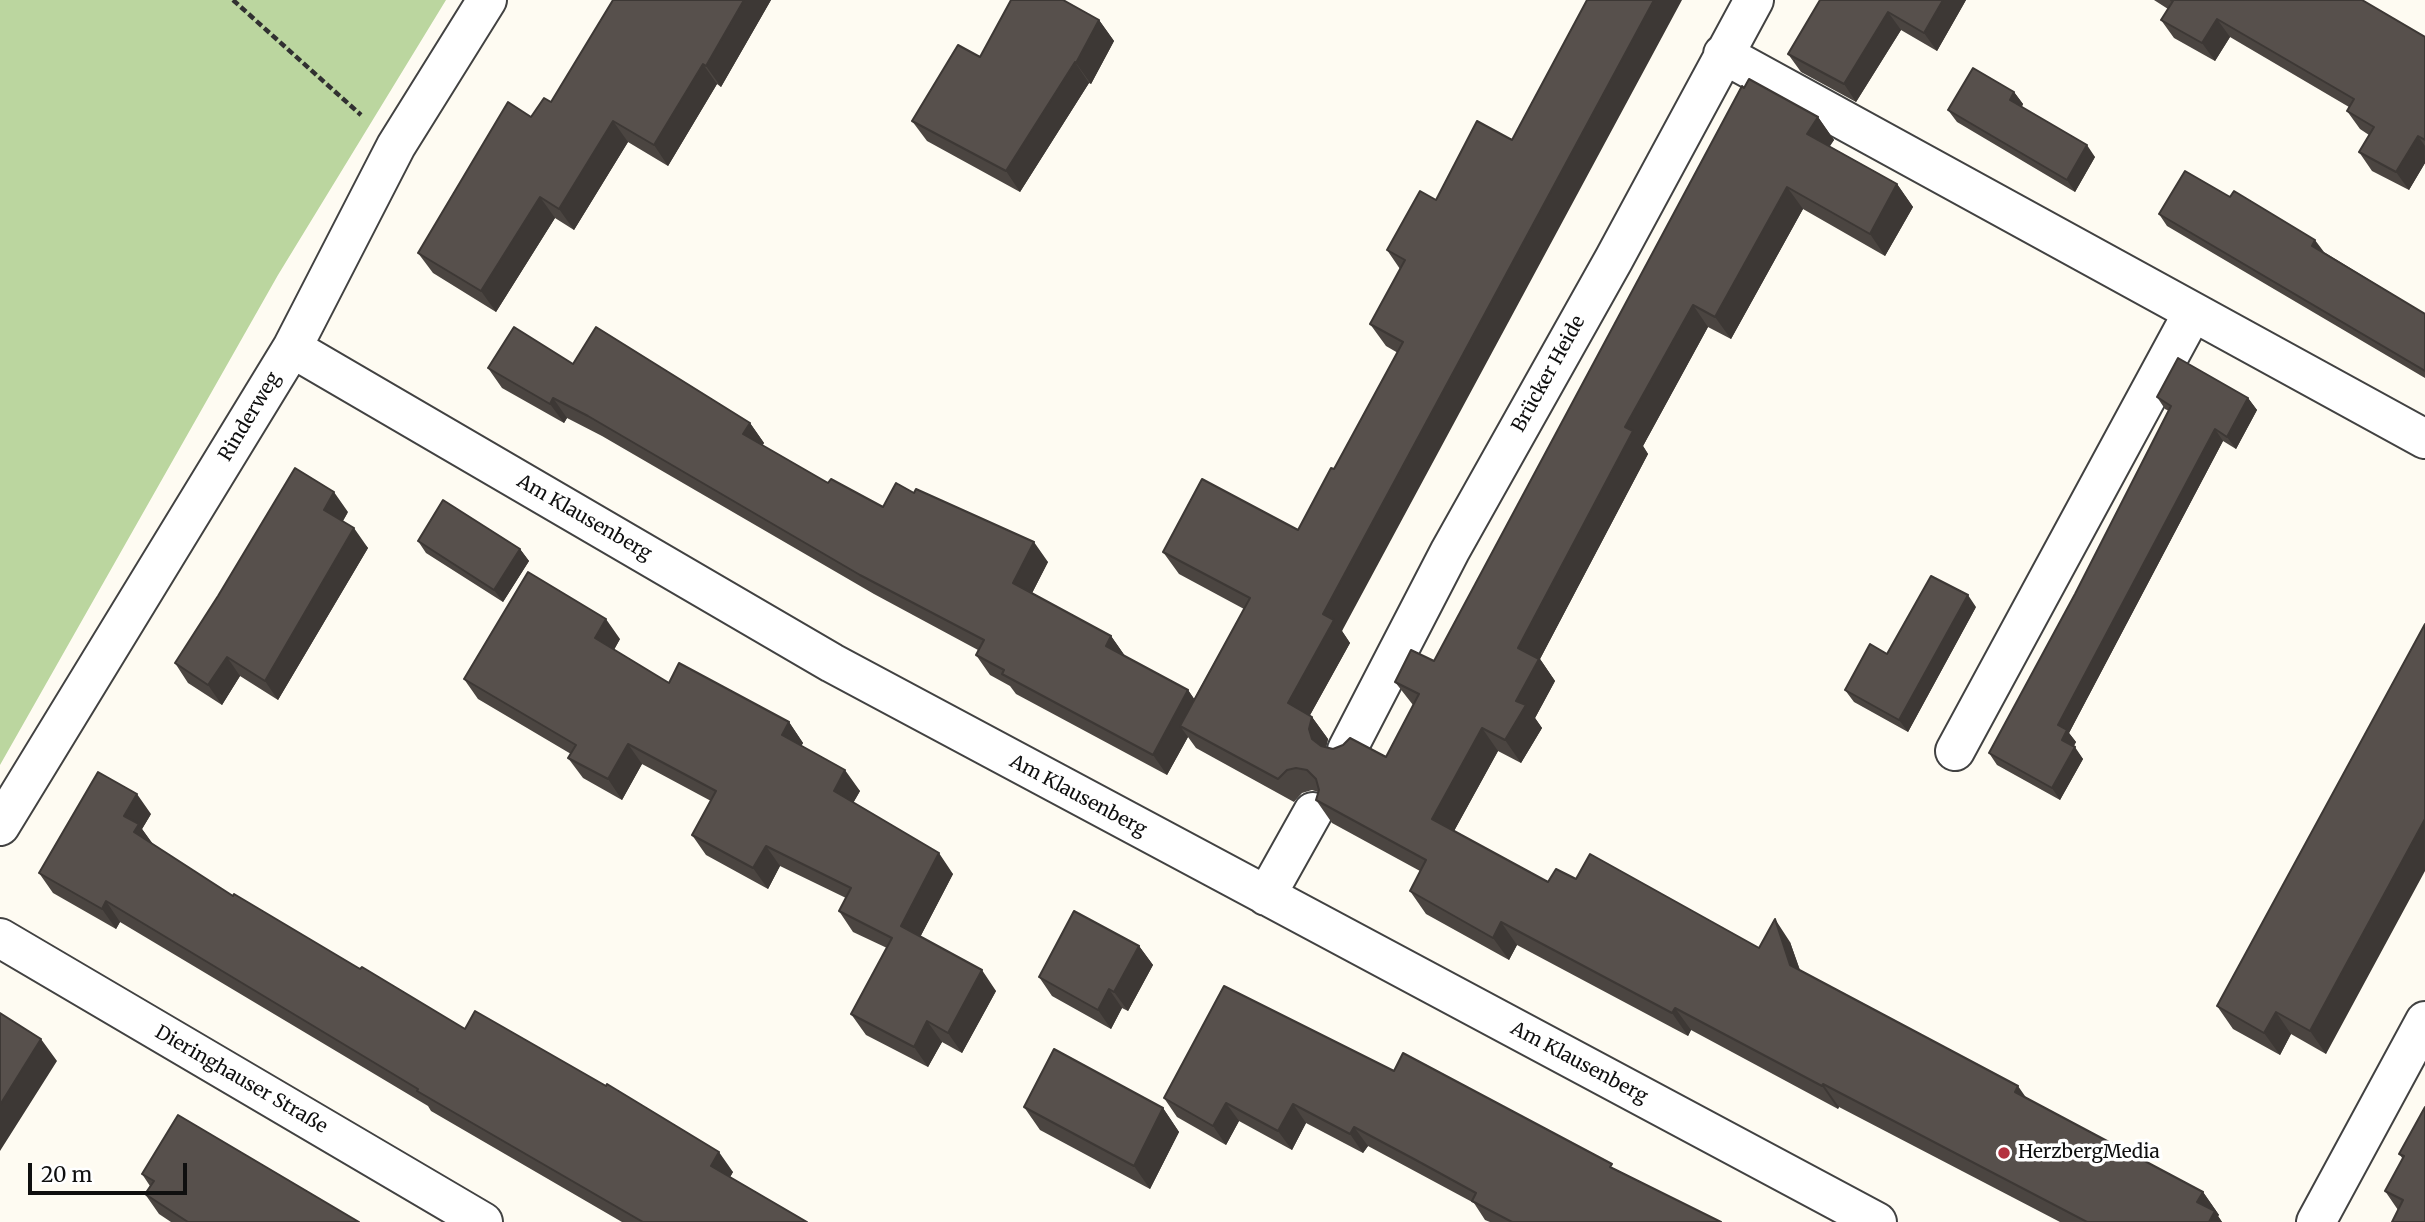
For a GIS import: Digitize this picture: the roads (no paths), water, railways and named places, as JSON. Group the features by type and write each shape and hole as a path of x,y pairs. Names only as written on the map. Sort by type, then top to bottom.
{"street":[{"name":"Rinderweg","path":"0,826 292,348 396,146 486,0"},
{"name":"Brücker Heide","path":"1347,750 1450,551 1614,259 1754,0"},
{"path":"1724,54 2425,439"},
{"path":"1955,751 2193,312"},
{"name":"Am Klausenberg","path":"292,348 832,663 1871,1220"},
{"path":"1266,896 1313,812"},
{"name":"Dieringhauser Straße","path":"0,938 483,1222"},
{"path":"2316,1222 2425,1021"}],"place":[{"name":"HerzbergMedia","path":"2004,1153"}]}
